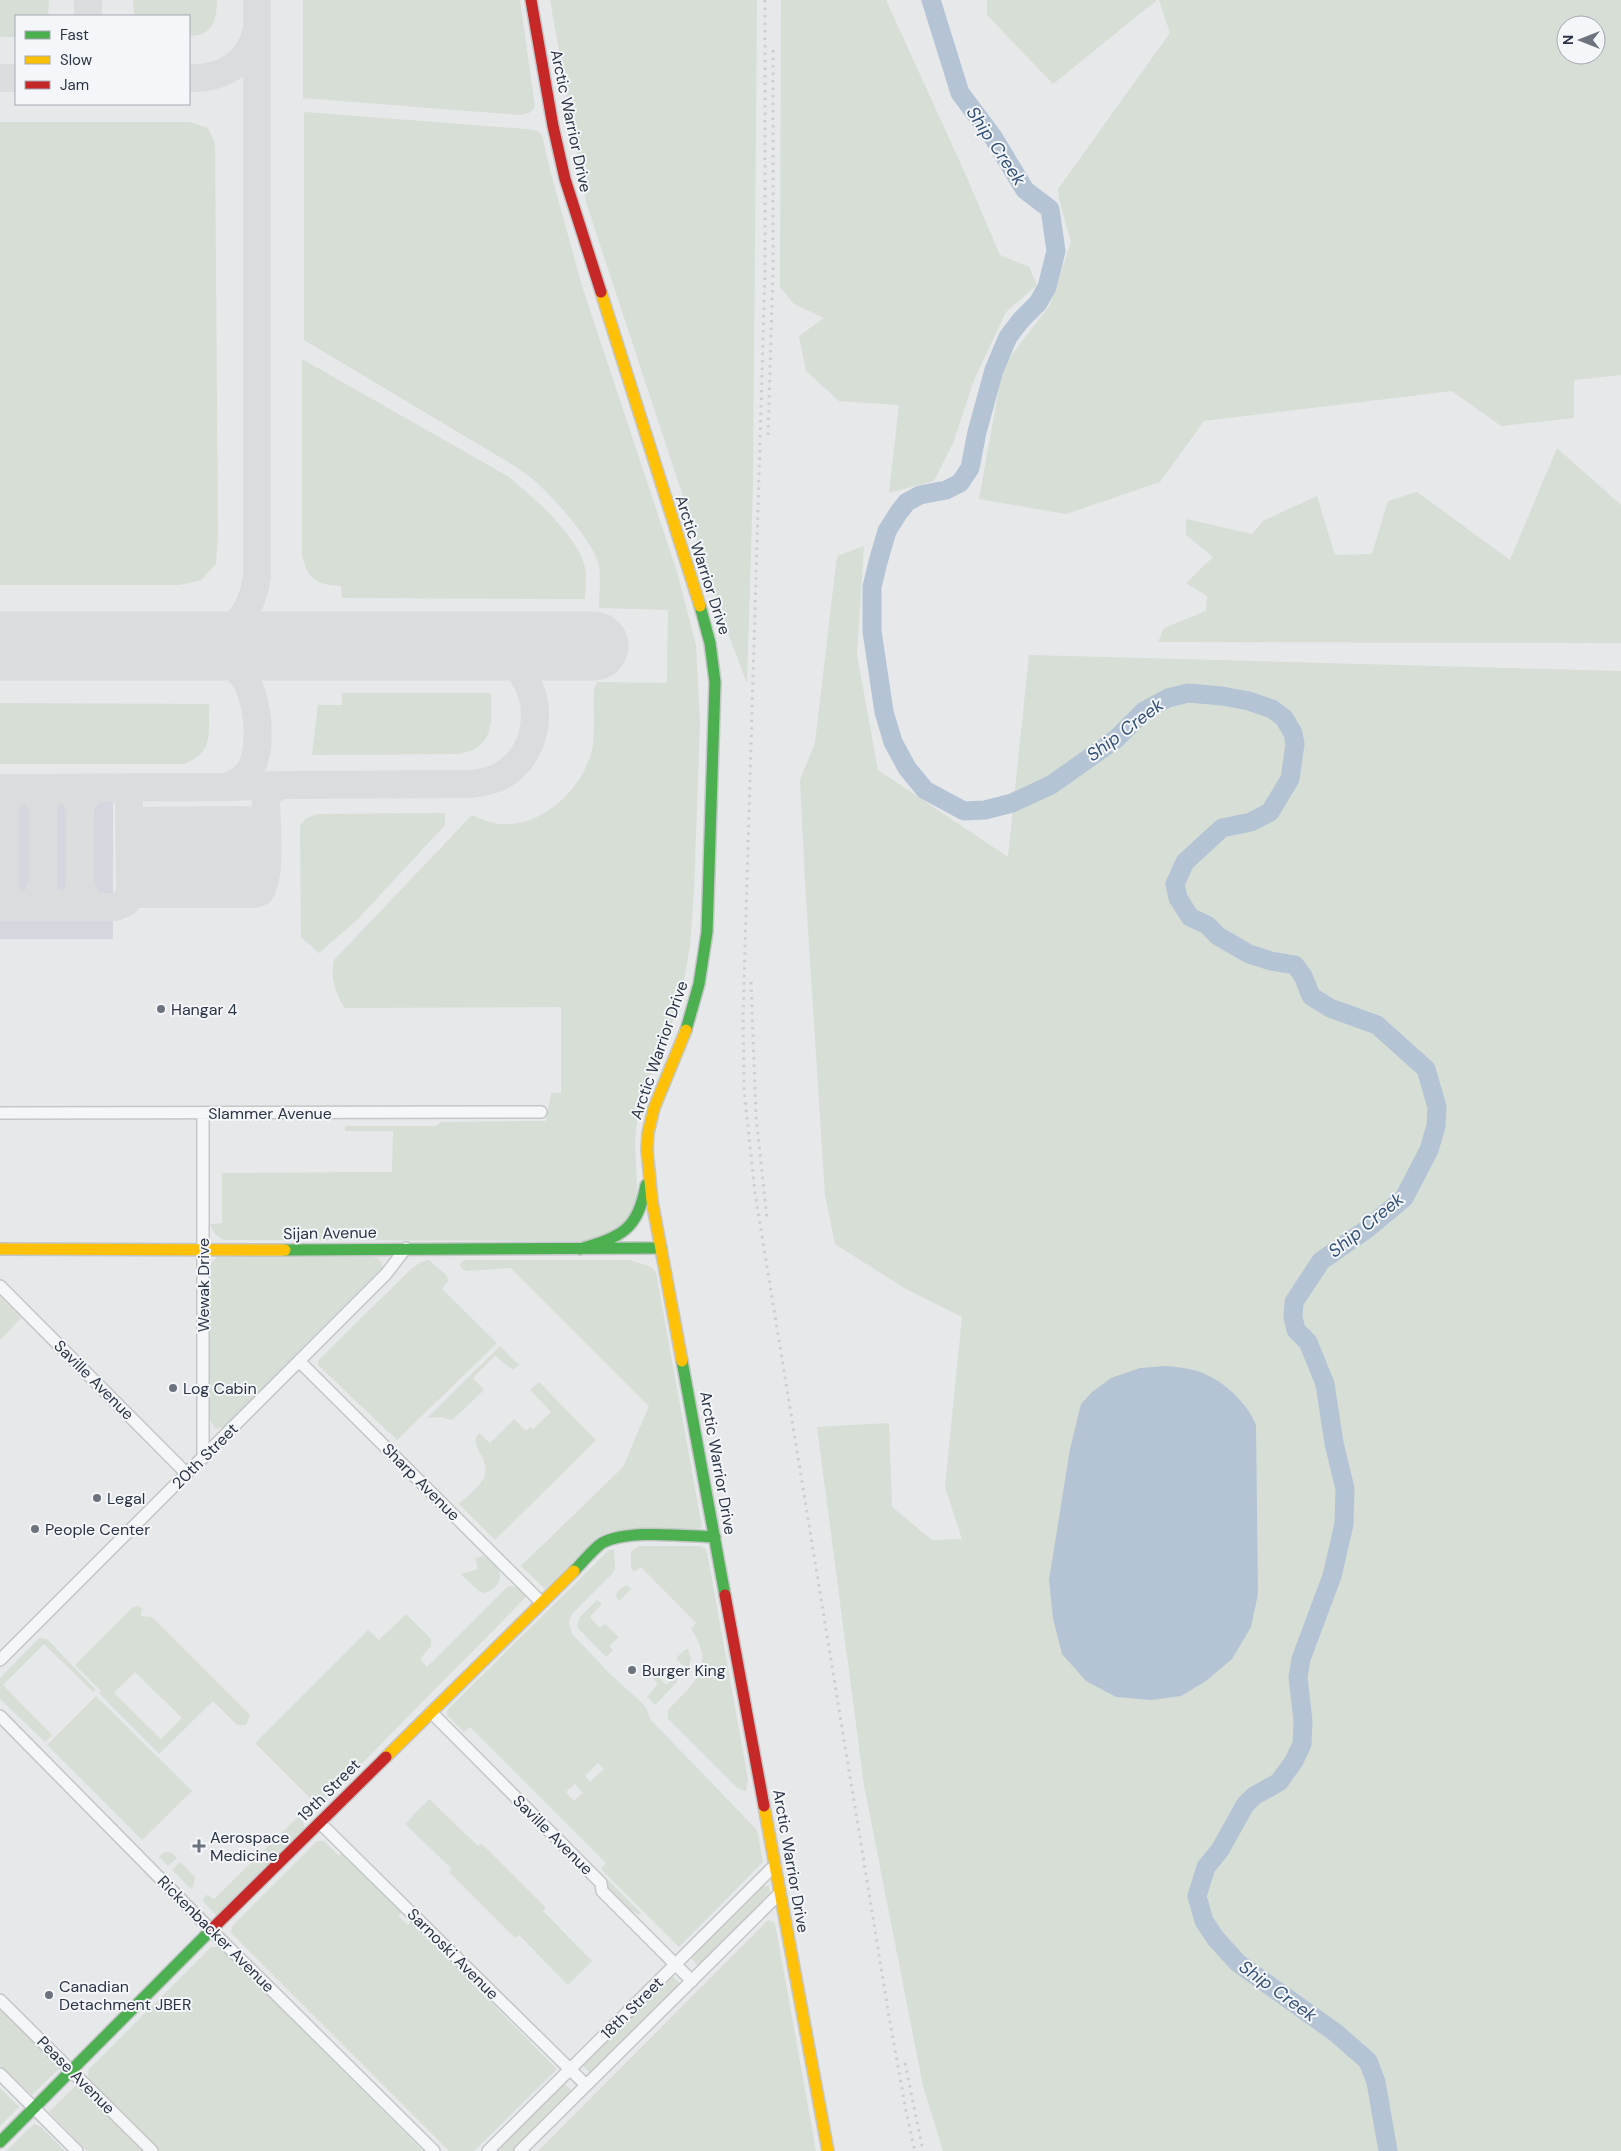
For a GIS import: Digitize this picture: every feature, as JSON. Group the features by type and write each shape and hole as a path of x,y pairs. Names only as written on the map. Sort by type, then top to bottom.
{"main road":[{"name":"Arctic Warrior Drive","path":"531,0 552,126 565,179 691,581 706,620 714,657 707,932 704,961 694,1008 653,1109 648,1133 648,1166 661,1248 828,2151"},
{"path":"580,1249 613,1240 627,1230 639,1215 644,1198 648,1166"},
{"name":"Sijan Avenue","path":"0,1249 203,1251 406,1248 661,1248"},
{"name":"19th Street","path":"0,2142 541,1602 607,1540 625,1536 715,1537"}],"street":[{"name":"Slammer Avenue","path":"0,1113 541,1112"},
{"name":"Wewak Drive","path":"203,1113 203,1458"},
{"name":"20th Street","path":"0,1660 300,1362 386,1274 406,1248"},
{"name":"Saville Avenue","path":"0,1286 187,1474"},
{"name":"Sharp Avenue","path":"300,1362 541,1602"},
{"name":"Saville Avenue","path":"431,1712 600,1883 602,1891 692,1981"},
{"name":"Rickenbacker Avenue","path":"0,1716 211,1930 434,2151"},
{"name":"Sarnoski Avenue","path":"320,1823 586,2085"},
{"name":"18th Street","path":"488,2151 775,1865"},
{"name":"18th Street","path":"520,2151 780,1893"},
{"name":"Pease Avenue","path":"0,2000 152,2151"},
{"path":"0,2074 77,2151"}],"shaded area":[{"path":"0,0 49,0 48,15 15,15 15,37 0,37"},
{"path":"133,0 217,0 216,14 212,26 197,35 190,36 190,15 134,15"},
{"path":"303,0 520,0 535,107 529,113 521,115 303,98"},
{"path":"550,0 757,0 753,482 747,683 730,639 586,202"},
{"path":"781,0 886,0 1000,255 1029,267 1037,285 1006,312 974,380 953,443 934,481 889,493 899,405 839,401 806,371 799,336 824,318 794,304 780,287"},
{"path":"987,0 1157,0 1053,84 987,15"},
{"path":"1159,0 1621,0 1621,375 1574,380 1574,418 1501,426 1452,391 1204,421 1160,482 1066,514 979,499 1003,366 1050,305 1071,242 1058,189 1170,33"},
{"path":"304,112 526,129 538,131 542,135 582,286 677,572 696,645 700,722 694,891 690,946 682,992 667,1039 649,1080 638,1112 635,1140 636,1203 620,1229 594,1241 225,1240 215,1234 210,1224 222,1223 222,1173 392,1172 393,1131 345,1131 345,1126 436,1126 441,1122 546,1121 551,1093 561,1093 561,1007 345,1008 338,997 334,985 334,960 472,815 486,821 501,824 531,820 545,813 568,793 586,768 593,747 594,689 597,682 667,683 668,610 599,608 600,571 596,556 571,519 539,485 508,462 304,340"},
{"path":"0,122 189,122 208,128 215,143 218,533 216,564 201,580 180,585 0,585"},
{"path":"302,359 509,477 519,485 554,518 581,556 585,568 585,599 342,598 341,586 325,584 315,580 308,571 302,556"},
{"path":"1557,448 1621,505 1621,643 1158,642 1164,628 1206,611 1207,596 1186,583 1213,557 1186,535 1186,519 1252,534 1263,521 1317,496 1335,555 1372,554 1388,501 1417,492 1510,560"},
{"path":"864,546 857,655 878,770 1008,857 1029,655 1621,671 1621,2151 943,2151 923,2086 864,1785 817,1427 889,1423 892,1507 932,1540 962,1539 945,1487 962,1317 906,1289 835,1244 825,1195 800,780 815,743 837,556"},
{"path":"342,693 491,693 491,714 488,733 485,740 478,747 458,754 312,755 318,705 342,705"},
{"path":"0,703 209,704 208,740 201,754 184,764 0,764"},
{"path":"0,796 113,796 113,939 0,939"},
{"path":"445,813 445,825 357,920 319,953 301,937 300,826 305,819 317,814"},
{"path":"217,1257 372,1257 378,1258 382,1263 382,1269 227,1426 216,1429 210,1421 210,1268 211,1263"},
{"path":"429,1260 447,1276 448,1281 442,1289 497,1343 397,1440 318,1365 318,1361 411,1269 421,1262"},
{"path":"630,1260 651,1267 656,1272 702,1527 693,1530 621,1530 599,1536 545,1589 521,1566 623,1467 649,1406 511,1268 467,1271 462,1269 460,1265 462,1261"},
{"path":"0,1297 21,1318 0,1340"},
{"path":"500,1346 519,1365 513,1370 495,1356 473,1378 484,1390 452,1420 440,1417 427,1418"},
{"path":"539,1382 596,1440 495,1540 459,1504 477,1487 485,1474 486,1467 476,1444 476,1438 479,1433 490,1443 514,1419 526,1431 530,1427 533,1429 551,1412 530,1390"},
{"path":"639,1546 700,1546 705,1548 707,1552 748,1779 746,1791 737,1788 668,1719 668,1710 694,1682 699,1673 702,1664 702,1653 699,1642 691,1629 696,1623 641,1567 634,1572 631,1567 631,1551"},
{"path":"609,1550 614,1550 615,1569 572,1614 569,1622 572,1634 610,1674 639,1700 646,1708 651,1720 757,1830 763,1862 679,1947 601,1869 606,1863 470,1727 464,1732 447,1715 447,1710","holes":["598,1763 604,1769 590,1782 585,1776","575,1784 583,1793 574,1801 566,1792"]},
{"path":"483,1556 495,1564 500,1575 497,1585 485,1593 480,1592 461,1574 478,1569 475,1558"},
{"path":"627,1585 631,1589 619,1601 616,1596 618,1590"},
{"path":"508,1586 517,1587 526,1597 319,1807 255,1743 368,1630 379,1640 406,1614 431,1639 431,1646 420,1659 427,1667"},
{"path":"597,1600 602,1604 590,1617 600,1628 605,1624 619,1637 609,1646 613,1650 606,1657 577,1627 580,1617"},
{"path":"139,1606 145,1611 141,1610 141,1616 152,1617 248,1713 250,1716 246,1725 237,1725 213,1701 159,1754 99,1693 101,1691 75,1665 133,1607","holes":["135,1672 182,1718 161,1739 114,1693"]},
{"path":"39,1638 47,1639 96,1690 93,1692 44,1644 3,1685 52,1735 45,1742 0,1699 0,1678"},
{"path":"688,1649 691,1659 688,1669 677,1660 677,1657"},
{"path":"651,1670 666,1685 674,1678 678,1679 655,1705 647,1697 658,1684 648,1673"},
{"path":"96,1696 192,1791 142,1840 47,1745"},
{"path":"429,1799 478,1846 481,1843 546,1908 543,1911 592,1961 568,1985 519,1935 515,1938 449,1872 452,1869 405,1824"},
{"path":"298,1817 303,1822 305,1828 217,1916 203,1901 205,1896 208,1895 214,1899"},
{"path":"317,1841 324,1841 339,1856 343,1852 402,1912 398,1916 408,1925 411,1922 557,2069 474,2151 449,2151 231,1933 232,1926"},
{"path":"164,1852 172,1853 177,1858 168,1866 159,1857"},
{"path":"180,1862 195,1877 193,1887 190,1888 172,1870"},
{"path":"597,1869 641,1913 638,1915 621,1906 613,1899 594,1871"},
{"path":"763,1884 765,1886 769,1885 770,1896 699,1967 690,1957"},
{"path":"768,1920 775,1923 816,2151 538,2151"},
{"path":"211,1947 219,1947 423,2151 159,2151 87,2080 89,2069"},
{"path":"672,1975 681,1985 591,2074 582,2065"},
{"path":"0,2006 60,2068 32,2095 0,2065"},
{"path":"564,2083 573,2092 514,2151 496,2151"},
{"path":"76,2085 144,2151 87,2151 49,2112"},
{"path":"0,2088 19,2107 0,2126"},
{"path":"34,2124 41,2127 65,2151 6,2151"}],"water":[{"path":"1166,1366 1193,1370 1215,1379 1240,1400 1256,1425 1258,1594 1251,1627 1232,1659 1206,1681 1181,1696 1151,1700 1116,1697 1086,1681 1062,1654 1053,1618 1049,1580 1070,1449 1081,1404 1092,1392 1111,1378 1140,1368"}],"waterway":[{"name":"Ship Creek","path":"931,0 960,93 993,137 1025,190 1050,209 1056,251 1047,287 1038,303 1008,337 994,370 977,432 970,468 960,483 946,490 920,495 907,502 887,531 872,587 872,631 884,712 893,742 907,768 925,790 964,811 985,810 1012,803 1051,785 1116,739 1144,711 1168,698 1188,693 1222,696 1249,701 1272,709 1284,718 1293,733 1295,744 1290,779 1270,812 1251,822 1222,828 1185,862 1175,884 1178,898 1190,917 1207,925 1218,936 1249,954 1271,961 1295,965 1303,976 1311,996 1330,1008 1377,1025 1426,1069 1437,1107 1436,1126 1429,1150 1404,1198 1367,1229 1321,1261 1294,1302 1293,1317 1296,1330 1308,1342 1325,1384 1334,1443 1345,1489 1344,1524 1332,1576 1301,1659 1298,1677 1303,1721 1302,1744 1294,1761 1279,1782 1254,1796 1245,1805 1220,1850 1206,1867 1197,1896 1204,1921 1216,1939 1238,1963 1336,2033 1368,2061 1376,2082 1388,2151"}],"taxiway":[{"path":"88,0 88,15"},
{"path":"186,646 214,637 235,624 249,605 257,576 257,0"},
{"path":"190,78 212,76 232,68 247,53 256,32"},
{"path":"0,78 15,78"},
{"path":"226,787 471,784 497,778 511,769 522,757 530,743 534,727 535,710 532,694 525,679 510,662 494,653 470,646"},
{"path":"0,788 226,787 243,778 253,763 258,738 256,709 248,684 230,663 209,652 185,647"},
{"path":"130,888 137,894 254,894 260,892 264,884 267,861 266,800 270,791 282,785"},
{"path":"42,885 37,899 24,907 17,904 7,893 5,886 5,809 7,801 11,796 24,788 37,796 43,809"},
{"path":"80,809 73,796 60,788 46,799 43,809 43,888 46,898 60,907 73,900 80,886"},
{"path":"0,907 115,907 126,902 130,892 129,800 124,791 113,788"},
{"path":"88,794 83,799 80,809 80,886 88,901"},
{"path":"130,816 136,821 255,820 262,819 266,815"},
{"path":"130,839 136,845 251,844 261,839 266,826"},
{"path":"130,867 139,870 253,869 261,865 267,850"}],"runway":[{"path":"0,646 594,646"}],"railway":[{"path":"765,0 765,273 743,1016 744,1090 755,1193 889,2016 915,2151"},
{"path":"768,435 773,272 773,48"},
{"path":"751,982 756,1116 767,1219"},
{"path":"905,2063 923,2151"}],"traffic: fast":[{"path":"686,1030 699,984 707,932 715,682 710,643 700,606"},
{"path":"580,1249 607,1240 625,1229 638,1213 646,1185"},
{"path":"285,1250 661,1248"},
{"path":"682,1361 725,1595"},
{"path":"574,1571 598,1546 613,1539 626,1536 657,1534 715,1537"},
{"path":"0,2142 212,1929"}],"traffic: slow":[{"path":"601,292 700,606"},
{"path":"682,1361 652,1201 647,1150 648,1133 654,1108 686,1030"},
{"path":"0,1249 285,1250"},
{"path":"386,1757 574,1571"},
{"path":"764,1806 828,2151"}],"traffic: jam":[{"path":"531,0 553,126 565,179 601,292"},
{"path":"725,1595 764,1806"},
{"path":"212,1929 386,1757"}],"place":[{"name":"Hangar 4","path":"161,1009"},
{"name":"Log Cabin","path":"173,1388"},
{"name":"Legal","path":"97,1498"},
{"name":"People Center","path":"35,1529"},
{"name":"Burger King","path":"632,1670"},
{"name":"Aerospace Medicine","path":"199,1846"},
{"name":"Canadian Detachment JBER","path":"49,1995"}]}
